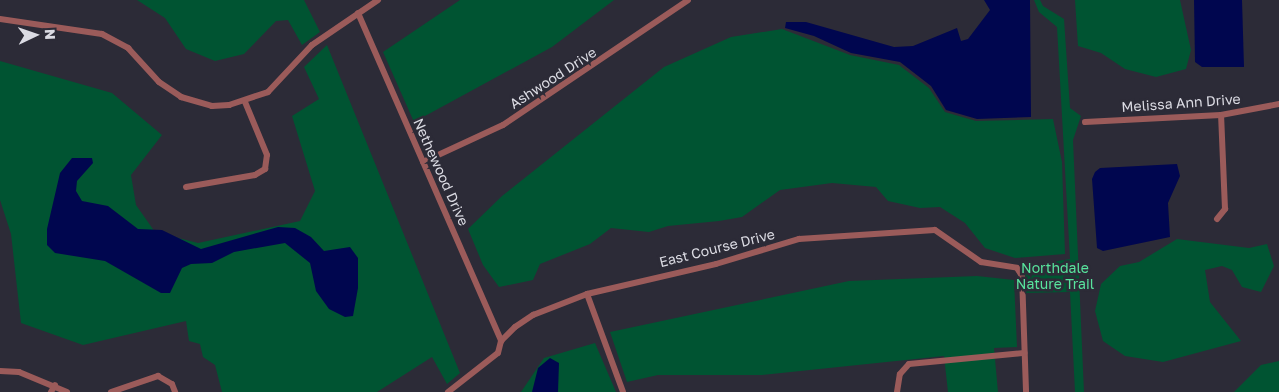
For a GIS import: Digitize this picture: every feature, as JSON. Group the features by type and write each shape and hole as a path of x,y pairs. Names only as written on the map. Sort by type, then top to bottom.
{"street":[{"path":"0,19 102,34 128,48 159,82 181,97 212,106 245,102 268,92 312,45 378,0"},
{"name":"Ashwood Drive","path":"423,162 503,125 688,0"},
{"name":"Nethewood Drive","path":"358,13 501,341"},
{"path":"186,187 256,175 265,169 267,155 245,102"},
{"name":"Melissa Ann Drive","path":"1085,122 1221,115 1279,104"},
{"path":"1217,219 1225,209 1221,115"},
{"name":"East Course Drive","path":"448,392 498,353 501,341 533,315 587,294 820,236 862,237 935,230 981,262 1017,268 1022,276 1024,353"},
{"path":"587,294 623,392"},
{"path":"897,392 900,374 909,364 1024,353 1026,392"},
{"path":"0,372 19,372 67,392"},
{"path":"111,392 158,376 172,384 175,392"},
{"path":"51,392 54,385"}],"green space":[{"path":"137,0 304,0 320,32 302,45 288,20 276,21 244,54 215,61 186,49 165,18"},
{"path":"460,0 614,0 552,47 414,122 383,52"},
{"name":"Northdale Nature Trail","path":"1034,0 1040,0 1043,6 1064,19 1070,108 1081,116 1073,140 1084,392 1075,392 1070,292 1025,293 1022,267 1070,259 1057,27 1039,12"},
{"path":"1075,0 1180,0 1191,50 1186,69 1156,77 1125,69 1101,53 1078,46"},
{"path":"782,29 850,55 899,65 929,88 945,112 976,121 1053,119 1062,162 1065,254 1015,258 985,248 965,223 940,207 920,208 888,201 876,187 832,183 780,190 742,217 668,226 649,232 611,228 590,244 540,264 533,280 499,287 483,265 468,229 502,196 664,67 731,37"},
{"path":"327,45 460,373 447,384 432,357 377,392 222,392 215,365 203,357 200,344 189,341 186,321 83,345 21,323 11,234 0,200 0,61 112,93 162,135 131,175 136,205 155,232 198,243 300,221 315,191 292,116 319,99 304,67"},
{"path":"1177,239 1249,248 1267,244 1274,266 1261,292 1242,287 1232,270 1222,266 1205,270 1210,302 1241,341 1163,362 1125,356 1103,341 1095,311 1101,284 1120,266 1139,262"},
{"path":"977,276 1014,280 1017,347 994,348 998,392 948,392 944,356 762,375 658,375 627,382 610,332 849,281"},
{"path":"595,343 616,392 521,392 544,358"},
{"path":"1279,361 1279,392 1234,392 1261,365"}],"shaded area":[{"path":"984,0 1030,0 1031,117 977,119 946,110 931,86 900,62 851,53 814,36 785,28 786,22 806,22 894,47 913,46 957,28 961,41 968,39 990,10"},
{"path":"1194,0 1242,0 1244,67 1202,67 1195,62"},
{"path":"72,158 92,158 93,163 77,181 76,191 82,201 108,206 138,229 162,230 201,249 278,227 295,228 311,237 324,251 350,247 358,258 358,288 353,316 345,317 329,309 316,291 310,263 285,243 234,252 212,263 191,264 182,268 170,293 161,293 105,261 55,253 47,245 47,229 60,173"},
{"path":"1177,164 1180,176 1168,203 1170,237 1103,251 1097,248 1092,179 1095,172 1100,168"},
{"path":"550,358 559,363 558,392 532,392 538,368"}]}
